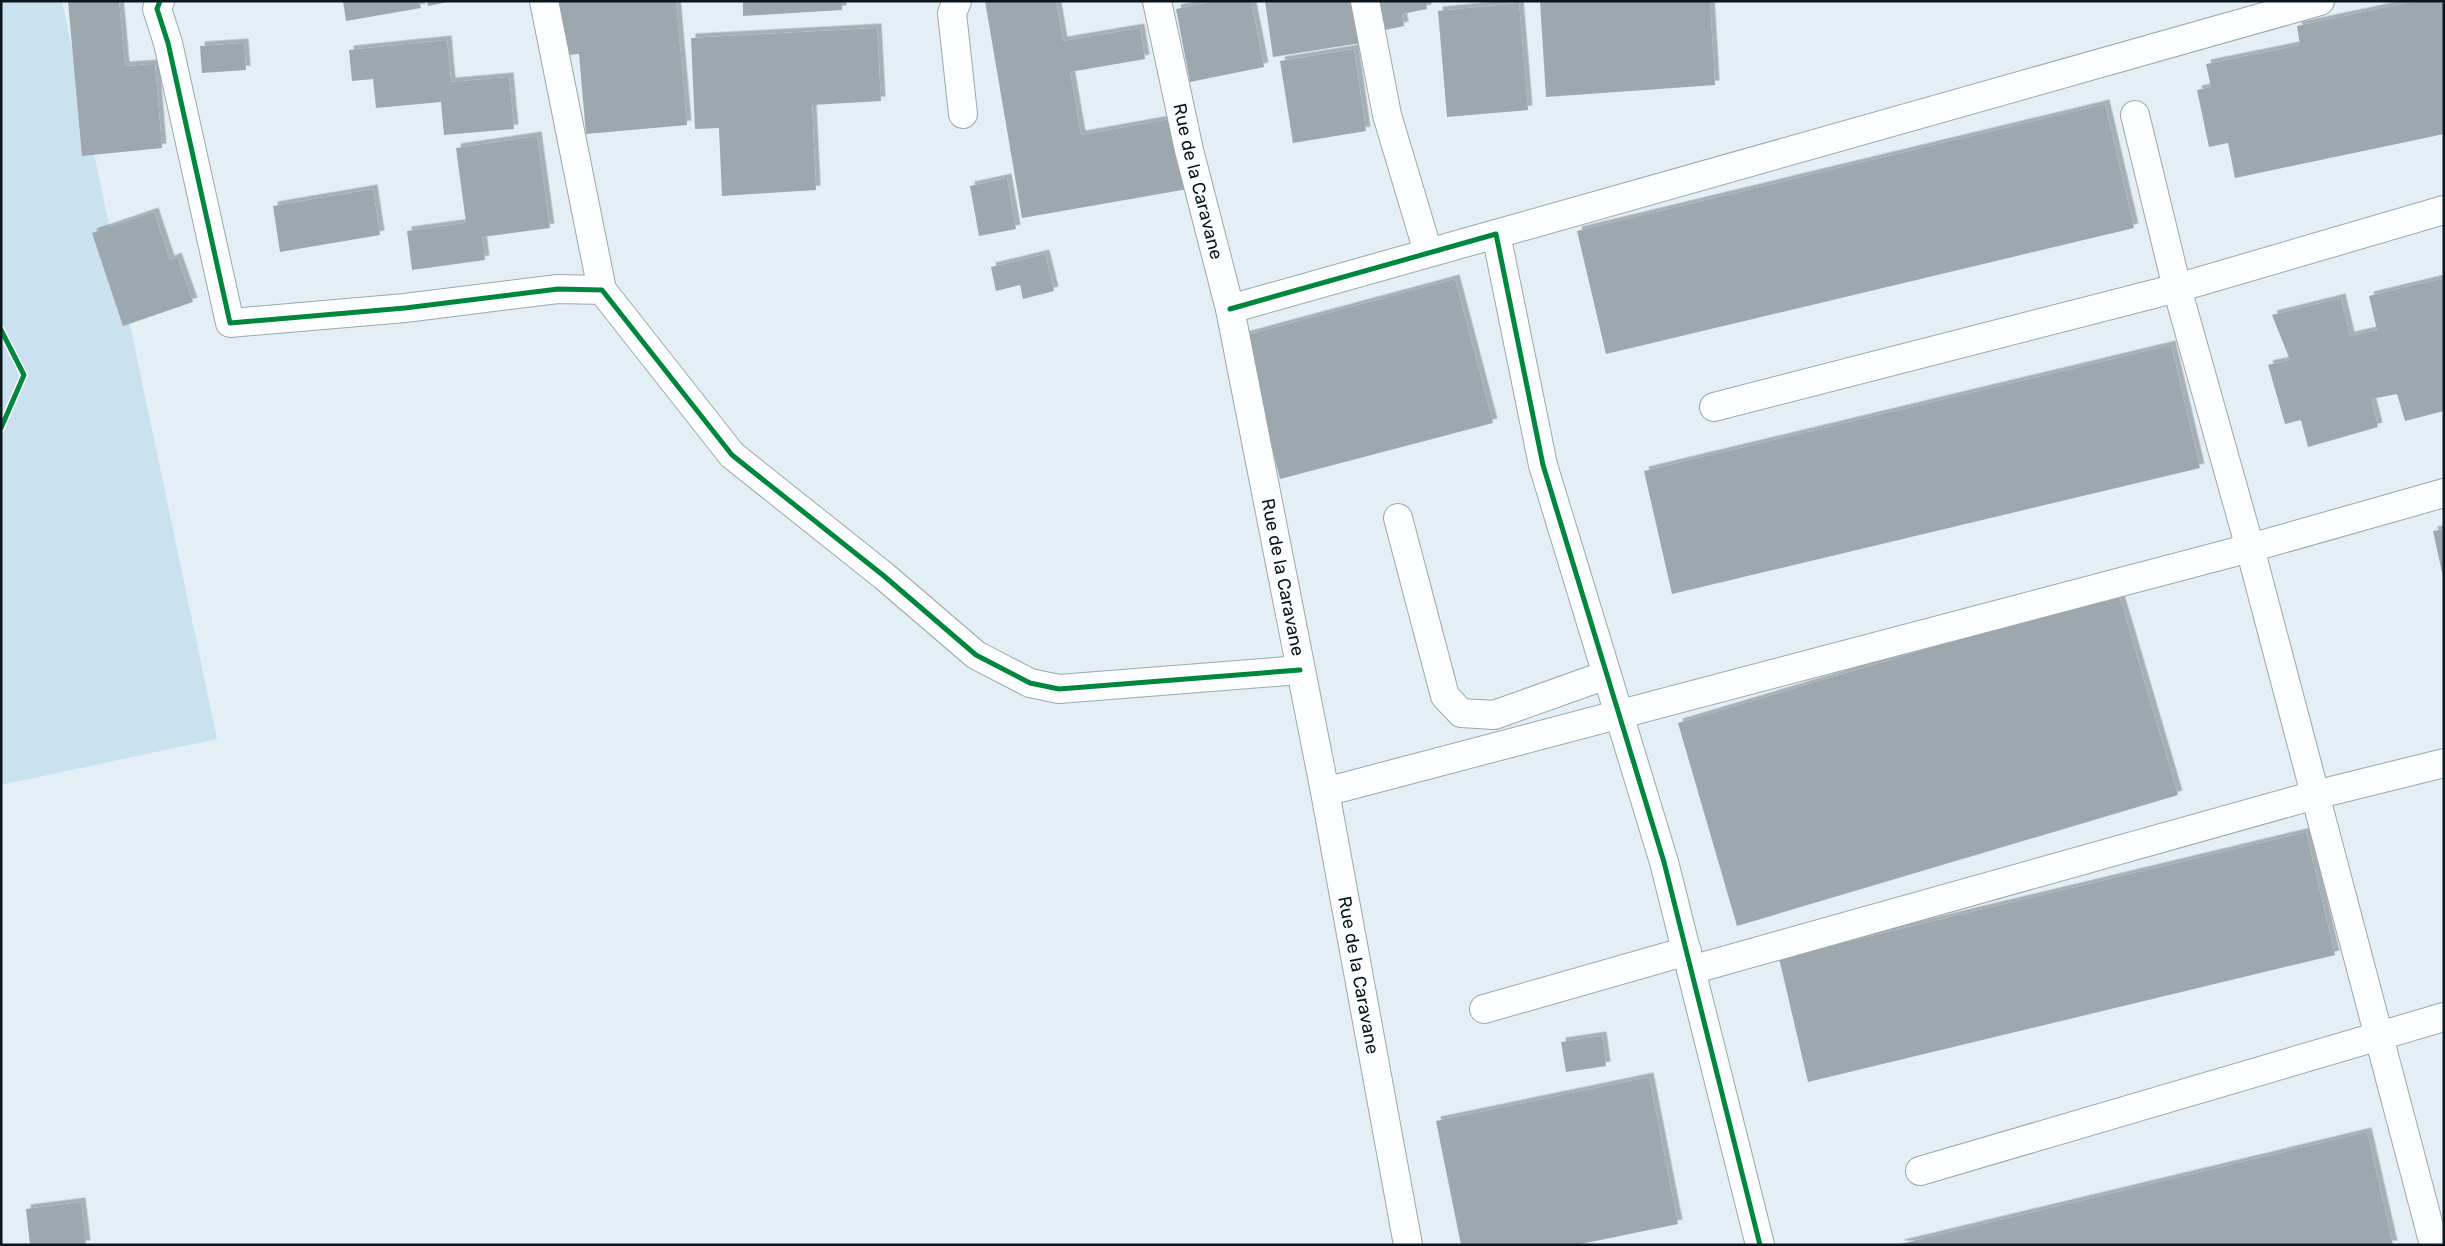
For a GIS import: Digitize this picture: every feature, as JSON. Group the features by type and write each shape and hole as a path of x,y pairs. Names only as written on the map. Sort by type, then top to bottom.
{"street":[{"path":"160,1 158,9 168,43 230,323 405,308 558,289 602,290"},
{"path":"544,1 602,290 732,455 884,576 976,655 1030,684 1060,689 1300,670"},
{"path":"957,1 952,13 963,114"},
{"name":"Rue de la Caravane","path":"1157,1 1189,150 1230,309 1325,792 1408,1245"},
{"path":"1365,1 1387,115 1428,252"},
{"path":"1230,309 2320,1"},
{"path":"2135,115 2177,288 2250,548 2434,1245"},
{"path":"1714,407 2177,288 2444,210"},
{"path":"1496,234 1543,465 1664,862 1760,1245"},
{"path":"1325,792 2250,548 2444,494"},
{"path":"1398,518 1445,696 1461,713 1494,715 1606,675"},
{"path":"1484,1009 1689,960 2444,762"},
{"path":"1920,1171 2444,1017"}],"shaded area":[{"path":"1,1 62,1 217,739 1,785"}],"building":[{"path":"68,1 119,1 125,66 155,64 162,148 82,156"},
{"path":"343,1 419,1 421,8 346,21"},
{"path":"427,1 448,1 448,2 428,6"},
{"path":"552,1 676,1 687,125 586,134 579,54 557,56"},
{"path":"743,1 842,1 842,10 743,16"},
{"path":"985,1 1056,1 1063,41 1140,28 1145,59 1070,72 1081,135 1176,118 1188,189 1022,218"},
{"path":"1214,1 1251,1 1264,67 1190,82 1176,9"},
{"path":"1265,1 1354,1 1361,43 1273,57"},
{"path":"1375,1 1426,1 1427,9 1402,14 1404,26 1380,31"},
{"path":"1540,1 1710,1 1715,85 1546,97"},
{"path":"2416,1 2444,1 2444,134 2235,178 2228,143 2209,147 2197,90 2211,87 2206,64 2300,45 2297,26"},
{"path":"1519,3 1528,110 1447,117 1438,11"},
{"path":"877,28 881,101 812,105 816,190 722,196 719,128 695,129 691,38"},
{"path":"447,40 451,82 509,77 514,129 444,135 441,102 376,108 373,79 352,81 349,50"},
{"path":"244,43 246,70 202,73 200,46"},
{"path":"1354,49 1366,131 1293,143 1280,61"},
{"path":"2105,104 2134,228 1606,354 1577,231"},
{"path":"537,136 550,228 482,237 485,260 412,270 407,231 466,223 456,148"},
{"path":"1007,178 1016,229 979,236 970,186"},
{"path":"373,189 380,235 280,252 273,206"},
{"path":"154,212 170,260 177,257 193,302 123,326 92,233"},
{"path":"1045,254 1054,291 1023,299 1020,285 996,291 991,267"},
{"path":"2444,278 2444,411 2405,421 2397,394 2371,399 2378,427 2308,447 2301,420 2285,424 2268,365 2290,360 2272,315 2341,298 2350,336 2377,330 2369,296"},
{"path":"1455,279 1493,423 1280,479 1243,336"},
{"path":"2171,345 2200,468 1672,594 1644,471"},
{"path":"2444,529 2444,577 2443,577 2433,531"},
{"path":"2118,592 2178,795 1737,926 1678,723"},
{"path":"2306,832 2335,955 1808,1082 1779,958"},
{"path":"1602,1036 1606,1066 1566,1072 1561,1042"},
{"path":"1649,1077 1678,1224 1576,1245 1461,1245 1436,1121"},
{"path":"2367,1132 2393,1245 1900,1245 1900,1244"},
{"path":"81,1202 86,1245 30,1245 26,1209"}],"cycle path":[{"path":"160,1 157,9 168,43 230,323 405,308 558,289 602,290 732,455 884,576 976,655 1030,683 1059,689 1300,670"},
{"path":"1230,309 1496,234 1543,465 1664,862 1760,1245"},
{"path":"1,330 24,375 1,428"}]}
